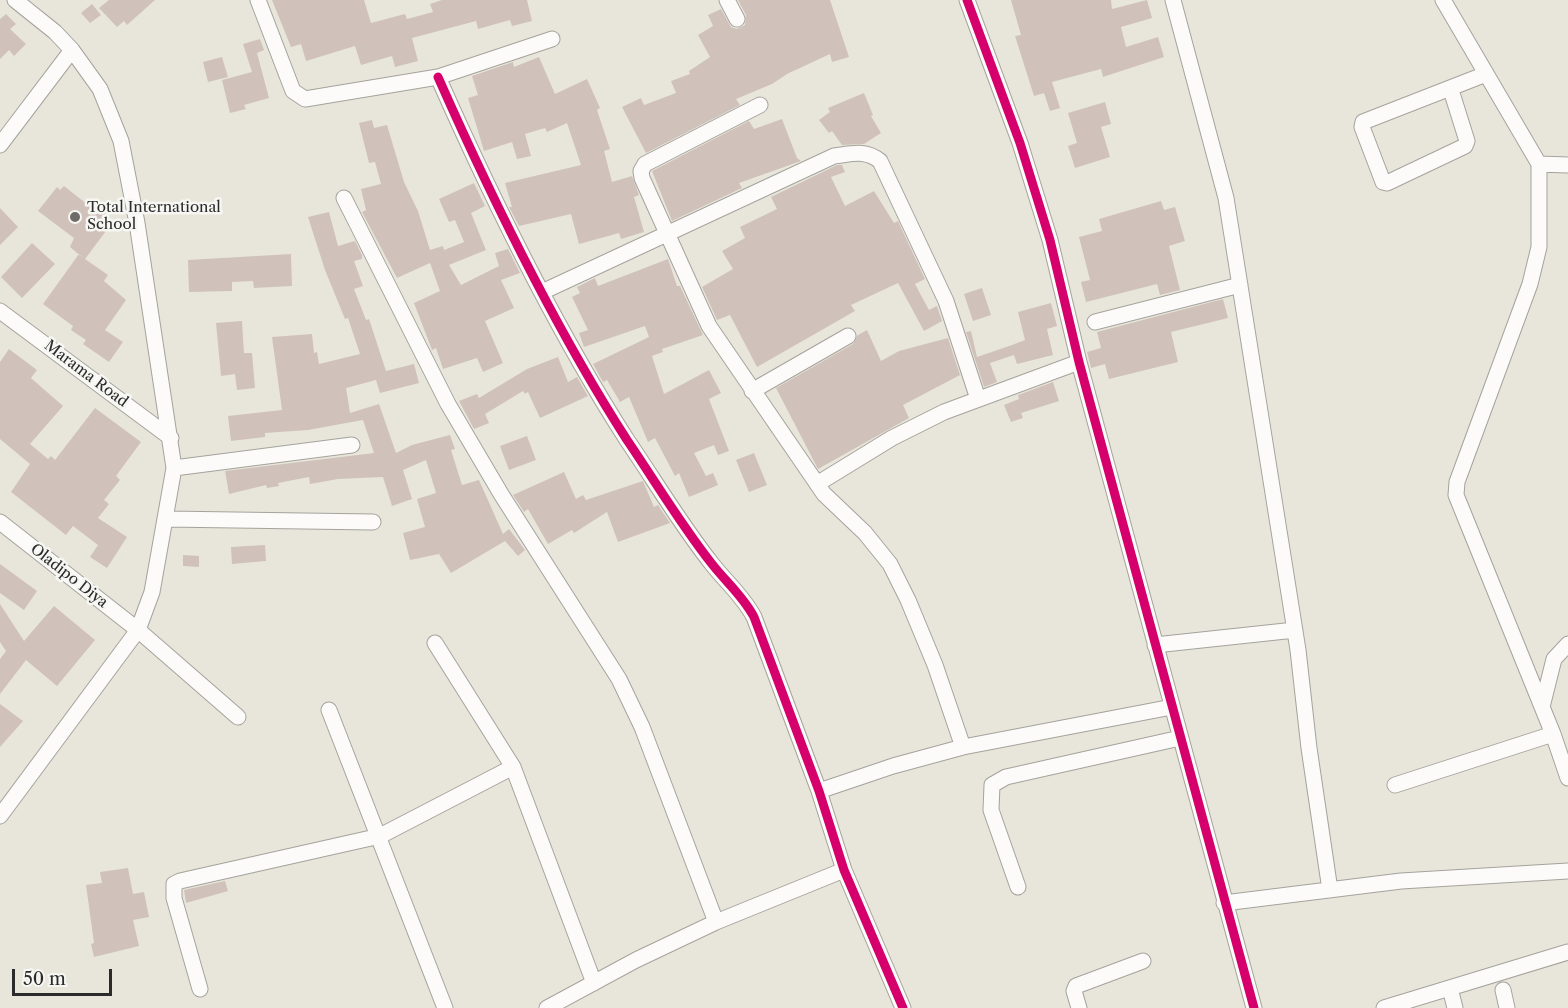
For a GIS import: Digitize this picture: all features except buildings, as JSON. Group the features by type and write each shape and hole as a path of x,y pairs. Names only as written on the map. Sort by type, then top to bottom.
{"street":[{"path":"0,816 138,630 152,592 174,468 137,223 121,141 100,89 72,50 55,32 15,0"},
{"path":"258,0 293,91 305,99 438,77 552,39"},
{"path":"727,0 737,19"},
{"path":"967,0 1020,143 1050,240 1079,362 1253,1008"},
{"path":"1173,0 1226,198 1295,630 1330,890"},
{"path":"1443,0 1539,164 1539,247 1530,284 1457,482 1456,495 1542,707 1568,778"},
{"path":"0,145 72,50"},
{"path":"1451,90 1467,141 1465,147 1387,183 1383,182 1362,127 1363,122 1451,90 1486,74"},
{"path":"438,77 468,144 542,292 627,438 712,564 746,601 779,678 844,870 903,1008"},
{"path":"760,105 645,164 641,171 642,178 709,326 817,484 865,533 890,564 935,665 963,747"},
{"path":"542,292 834,156 862,152 872,155 879,161 946,302 978,399"},
{"path":"1539,164 1568,165"},
{"path":"344,198 448,404 501,494 619,679 642,727 716,922"},
{"path":"1095,322 1240,285"},
{"name":"Marama Road","path":"0,310 171,438"},
{"path":"752,391 848,336"},
{"path":"817,484 892,438 944,412 1079,362"},
{"path":"174,468 352,445"},
{"path":"166,519 373,522"},
{"name":"Oladipo Diya","path":"0,522 138,630 238,717"},
{"path":"1155,645 1295,630"},
{"path":"435,643 513,767 594,983"},
{"path":"1542,707 1554,659 1567,644"},
{"path":"819,791 893,766 963,747 1172,707"},
{"path":"329,710 380,836 445,1008"},
{"path":"1395,785 1553,735"},
{"path":"1018,887 991,810 992,785 1006,777 1180,738"},
{"path":"200,989 174,898 174,884 380,836 513,767"},
{"path":"547,1008 716,922 844,870"},
{"path":"1224,903 1411,880 1568,871"},
{"path":"1384,1008 1568,952"},
{"path":"1079,1008 1074,992 1076,986 1143,961"},
{"path":"1503,990 1507,1008"}],"cycle path":[{"path":"967,0 1020,143 1050,240 1079,362 1254,1008"},
{"path":"438,77 526,262 600,397 690,534 745,602 754,617 819,791 844,870 903,1008"}],"place":[{"name":"Total International School","path":"75,217"}]}
